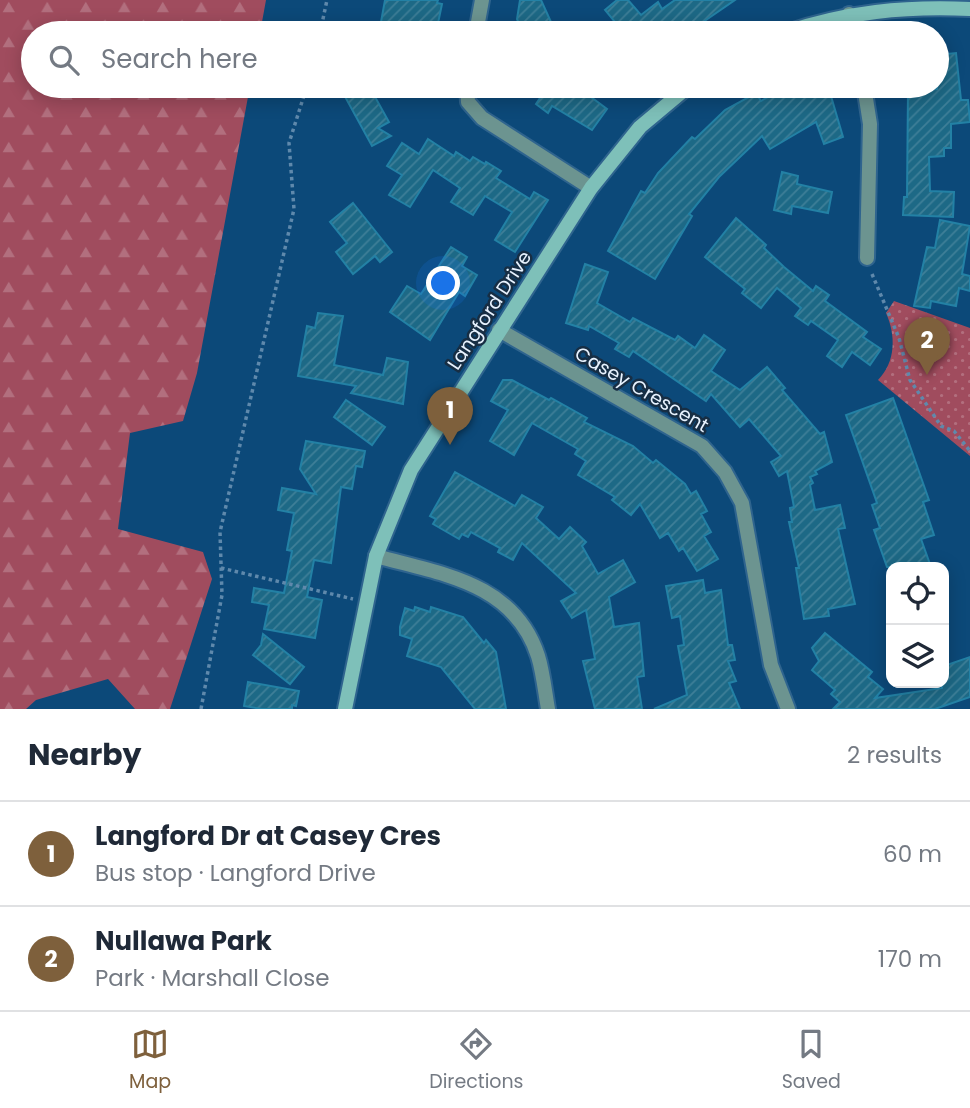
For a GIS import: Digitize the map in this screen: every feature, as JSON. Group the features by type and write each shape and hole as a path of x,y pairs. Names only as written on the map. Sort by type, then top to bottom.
{"street":[{"path":"478,21 482,0"},
{"path":"825,21 849,14 897,8 970,9"},
{"path":"849,14 850,21"},
{"path":"468,98 468,102 482,118 592,188"},
{"name":"Langford Drive","path":"345,709 376,556 411,470 592,188 640,127 675,98"},
{"path":"866,98 870,124 867,258"},
{"name":"Casey Crescent","path":"499,330 663,421 714,457 735,486 742,503 771,665 788,709"},
{"path":"376,556 473,583 496,596 528,634 538,656 548,709"}],"path":[{"path":"323,21 327,0"},
{"path":"201,709 222,595 220,532 294,209 289,143 303,98"},
{"path":"867,258 880,298 899,338 910,380 941,426 954,431 970,451"},
{"path":"221,568 365,601"}],"green space":[{"path":"0,0 266,0 262,21 21,21 21,98 248,98 197,373 183,421 130,433 118,529 203,552 212,579 170,709 135,709 108,679 36,700 26,709 0,709"},
{"path":"894,301 970,328 970,456 878,380 891,357 892,330 886,313"}],"building":[{"path":"385,0 438,0 437,3 442,4 438,21 381,21"},
{"path":"520,0 541,0 551,21 518,21"},
{"path":"617,0 628,0 641,15 658,2 662,9 675,0 735,0 704,21 614,21 605,10"},
{"path":"956,53 961,100 968,100 970,122 951,124 951,148 944,148 944,156 929,157 930,191 954,192 953,217 903,215 904,197 907,197 908,98 949,98 949,54"},
{"path":"346,98 376,98 389,122 378,128 391,136 372,146"},
{"path":"540,98 592,98 607,109 592,130 552,106 548,113 536,104"},
{"path":"747,98 759,98 761,101 766,98 832,98 843,137 824,144 816,122 770,149 762,136 719,177 689,214 692,216 655,279 608,251 641,191 645,193 658,173 692,137 695,139 725,110"},
{"path":"428,139 454,156 456,152 470,161 473,157 485,164 486,162 501,171 496,178 530,199 534,192 548,200 515,252 495,240 512,212 485,196 473,215 451,202 460,188 433,170 410,207 389,195 402,175 387,166 402,143 419,154"},
{"path":"782,172 798,176 797,184 832,192 828,213 792,206 791,214 774,210"},
{"path":"353,203 392,252 380,262 375,256 353,274 336,252 347,243 330,222"},
{"path":"736,218 766,245 764,248 784,267 813,291 816,286 829,295 825,301 867,332 863,337 881,349 870,365 852,352 842,367 827,356 838,340 811,321 808,325 795,316 801,308 777,288 761,308 742,293 745,289 705,257"},
{"path":"940,220 970,226 962,274 970,276 970,291 959,288 956,306 931,301 930,308 914,306 927,247 935,248"},
{"path":"451,247 467,257 462,266 477,275 465,296 459,292 430,340 390,312 407,286 421,294"},
{"path":"585,264 608,272 597,303 630,322 633,318 675,340 678,336 695,348 704,335 725,350 711,371 740,390 767,367 785,388 782,390 820,434 824,432 832,462 815,471 817,474 810,477 813,483 810,485 815,510 840,505 845,528 838,529 855,604 828,609 829,616 804,619 796,568 799,568 789,522 792,522 790,508 794,507 787,471 779,476 771,462 781,456 749,419 740,427 711,394 706,401 633,351 629,357 615,349 619,343 589,326 588,330 566,323"},
{"path":"318,313 343,316 334,365 383,375 387,358 408,362 403,404 351,393 356,386 298,376 307,326 315,328"},
{"path":"503,380 512,380 587,418 584,422 633,446 653,463 656,460 685,484 691,494 696,491 707,511 701,514 711,532 704,536 718,559 697,571 683,548 679,551 668,533 660,538 640,504 631,515 612,500 615,497 578,475 586,461 575,454 578,449 532,423 514,455 490,441 508,410 491,401"},
{"path":"893,398 929,500 923,502 934,535 921,539 929,562 886,562 886,564 874,530 880,528 872,505 877,503 846,415"},
{"path":"346,400 385,427 372,445 334,417"},
{"path":"306,441 365,451 362,467 356,466 352,489 341,487 331,563 314,560 307,597 322,600 315,638 264,629 269,605 252,602 254,588 284,593 292,551 287,550 294,513 278,510 282,488 316,494 300,469"},
{"path":"455,472 515,506 522,495 543,507 536,518 559,539 570,527 586,542 582,546 598,574 623,560 635,582 609,597 614,627 639,623 644,676 637,677 642,709 595,709 583,661 595,659 586,610 572,618 561,601 576,593 522,543 513,560 498,552 500,548 471,532 468,537 462,534 459,539 433,524 436,519 430,516"},
{"path":"703,580 705,593 721,590 728,645 732,645 735,660 728,661 736,681 729,683 740,709 654,709 687,695 678,646 684,645 680,616 672,618 666,586"},
{"path":"415,607 430,612 431,607 463,617 484,643 486,640 496,652 506,709 475,709 441,667 407,656 412,639 400,635 400,627 405,608 414,611"},
{"path":"825,633 872,672 868,677 883,689 875,698 949,688 949,664 970,657 970,697 935,709 833,709 840,702 831,694 835,690 812,670 819,661 812,648"},
{"path":"263,634 304,667 290,684 253,655 261,645"},
{"path":"248,682 299,691 296,706 292,705 292,709 262,709 244,706"}],"place":[{"name":"Nullawa Park","path":"927,375"},
{"name":"Langford Dr at Casey Cres","path":"450,445"}]}
